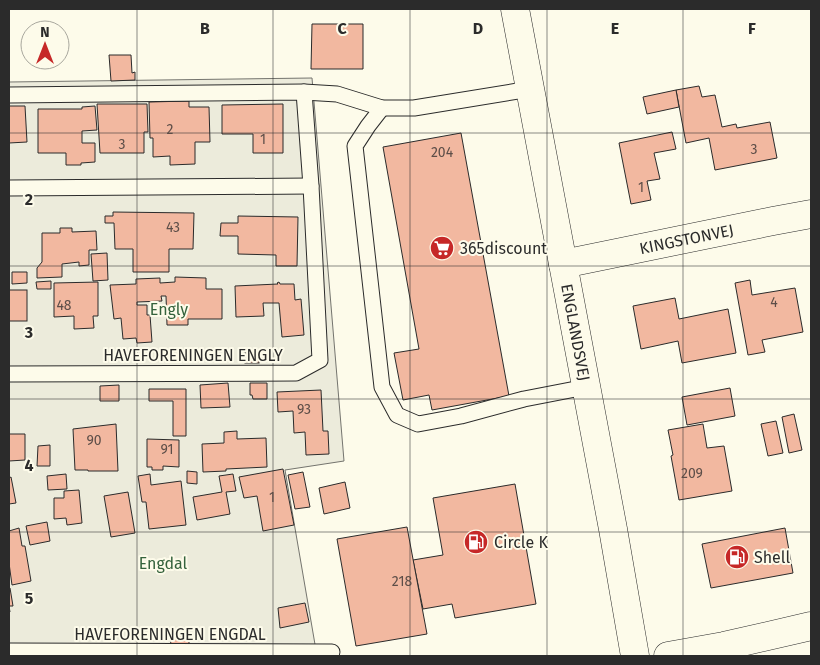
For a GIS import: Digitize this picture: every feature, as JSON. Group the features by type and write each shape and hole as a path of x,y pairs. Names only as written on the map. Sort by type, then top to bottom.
{"street":[{"name":"ENGLANDSVEJ","path":"515,9 635,656"},
{"name":"KINGSTONVEJ","path":"563,264 811,214"},
{"path":"668,656 724,646 811,626"}],"lane":[{"path":"9,94 304,92 337,94 382,108 414,108 530,89"},
{"name":"HAVEFORENINGEN ENGLY","path":"9,374 296,372 320,360 304,92"},
{"path":"382,108 355,146 382,387 397,415 418,424 461,416 524,399 586,387"},
{"path":"9,188 311,186"},
{"name":"HAVEFORENINGEN ENGDAL","path":"9,651 332,652"}],"green space":[{"name":"Engly","path":"312,78 344,461 285,470 317,656 9,656 9,82"}],"building":[{"path":"312,24 363,24 363,69 311,69"},
{"path":"109,55 131,55 132,73 135,72 135,80 111,81"},
{"path":"699,86 702,97 715,95 722,127 736,124 737,128 770,122 777,158 715,170 709,138 686,143 676,90"},
{"path":"676,90 679,107 647,114 643,97"},
{"path":"189,101 189,107 209,107 210,142 195,142 195,164 170,165 170,156 153,157 153,138 150,138 149,102"},
{"path":"97,104 147,104 148,132 144,132 144,153 100,153"},
{"path":"283,104 283,153 253,153 253,134 222,134 222,105"},
{"path":"9,106 25,106 27,142 9,143"},
{"path":"95,106 97,130 82,131 82,143 95,143 95,162 81,163 81,165 66,165 66,153 38,153 38,109 82,109 82,107"},
{"path":"672,132 676,149 654,153 660,179 647,181 651,200 631,204 619,143"},
{"name":"365discount","path":"461,133 509,396 432,410 429,395 403,400 394,353 419,349 383,147"},
{"path":"113,212 194,213 193,249 169,249 169,272 133,272 133,249 115,249 114,223 105,223 105,216 113,216"},
{"path":"238,216 298,217 297,266 276,266 276,255 238,254 238,236 220,236 221,223 238,223"},
{"path":"60,228 72,228 72,232 96,231 97,250 89,250 89,265 79,266 79,262 62,264 62,277 37,278 37,268 42,262 42,233 60,233"},
{"path":"107,253 108,280 93,281 91,254"},
{"path":"12,272 27,272 27,283 12,284"},
{"path":"175,277 206,278 206,289 222,289 222,319 188,319 188,325 167,325 166,296 161,296 162,301 137,302 137,305 147,305 147,315 150,315 152,342 137,343 136,338 123,339 121,318 114,319 110,285 136,284 136,279 160,278 160,283 175,282"},
{"path":"750,280 752,295 795,288 803,332 762,340 765,352 748,355 735,283"},
{"path":"51,281 51,289 37,289 36,282"},
{"path":"98,282 98,316 93,316 94,328 74,329 74,316 54,317 54,283"},
{"path":"279,282 280,284 294,284 295,300 301,299 304,335 282,337 279,303 263,303 264,316 236,317 235,286 278,284"},
{"path":"9,290 27,290 27,321 9,321"},
{"path":"675,298 679,319 728,309 736,353 682,363 678,341 641,349 633,306"},
{"path":"245,353 259,353 259,363 245,363"},
{"path":"228,383 230,407 201,408 200,385"},
{"path":"250,383 267,383 267,399 253,399 252,395 250,395"},
{"path":"119,385 119,401 100,401 100,386"},
{"path":"730,388 735,416 687,425 682,397"},
{"path":"149,389 186,389 186,436 173,436 173,401 149,401"},
{"path":"321,390 323,431 328,431 329,454 306,455 305,432 294,433 293,411 278,412 277,392"},
{"path":"794,414 802,450 789,453 782,417"},
{"path":"776,421 783,453 768,456 761,424"},
{"path":"116,424 118,471 75,470 73,429"},
{"path":"703,424 707,448 724,446 732,491 679,500 668,430"},
{"path":"237,431 237,439 266,438 267,467 203,472 202,444 224,443 224,432"},
{"path":"9,434 25,434 25,460 9,461"},
{"path":"147,439 179,440 179,467 163,466 163,470 152,470 152,467 147,467"},
{"path":"50,445 50,466 37,466 38,446"},
{"path":"283,469 294,525 263,531 257,496 244,498 239,477"},
{"path":"187,471 197,472 197,484 187,483"},
{"path":"303,472 310,507 295,509 288,475"},
{"path":"66,474 67,489 48,490 47,476"},
{"path":"150,474 151,485 181,481 186,525 149,529 146,502 142,502 138,476"},
{"path":"233,474 236,491 226,492 230,514 197,520 193,497 222,492 219,476"},
{"path":"11,477 16,503 9,504 9,478"},
{"path":"345,482 350,508 324,514 319,488"},
{"path":"515,484 536,604 455,618 452,604 423,609 413,560 443,555 433,498"},
{"path":"79,490 82,523 67,525 66,518 54,519 54,498 64,498 64,491"},
{"path":"128,492 135,533 111,537 104,496"},
{"path":"47,522 50,541 30,545 26,526"},
{"path":"407,527 427,634 356,646 337,539"},
{"path":"19,528 22,546 25,546 31,581 12,585 9,563 9,531"},
{"path":"785,528 793,573 711,588 702,544"},
{"path":"10,588 13,606 9,606 9,589"},
{"path":"305,603 309,622 280,628 278,608"},
{"path":"189,632 189,645 171,646 170,633"}],"place":[{"name":"365discount","path":"442,248"},
{"name":"Circle K","path":"476,542"},
{"name":"Shell","path":"737,557"}],"park label":[{"name":"Engdal","path":"163,563"}]}
